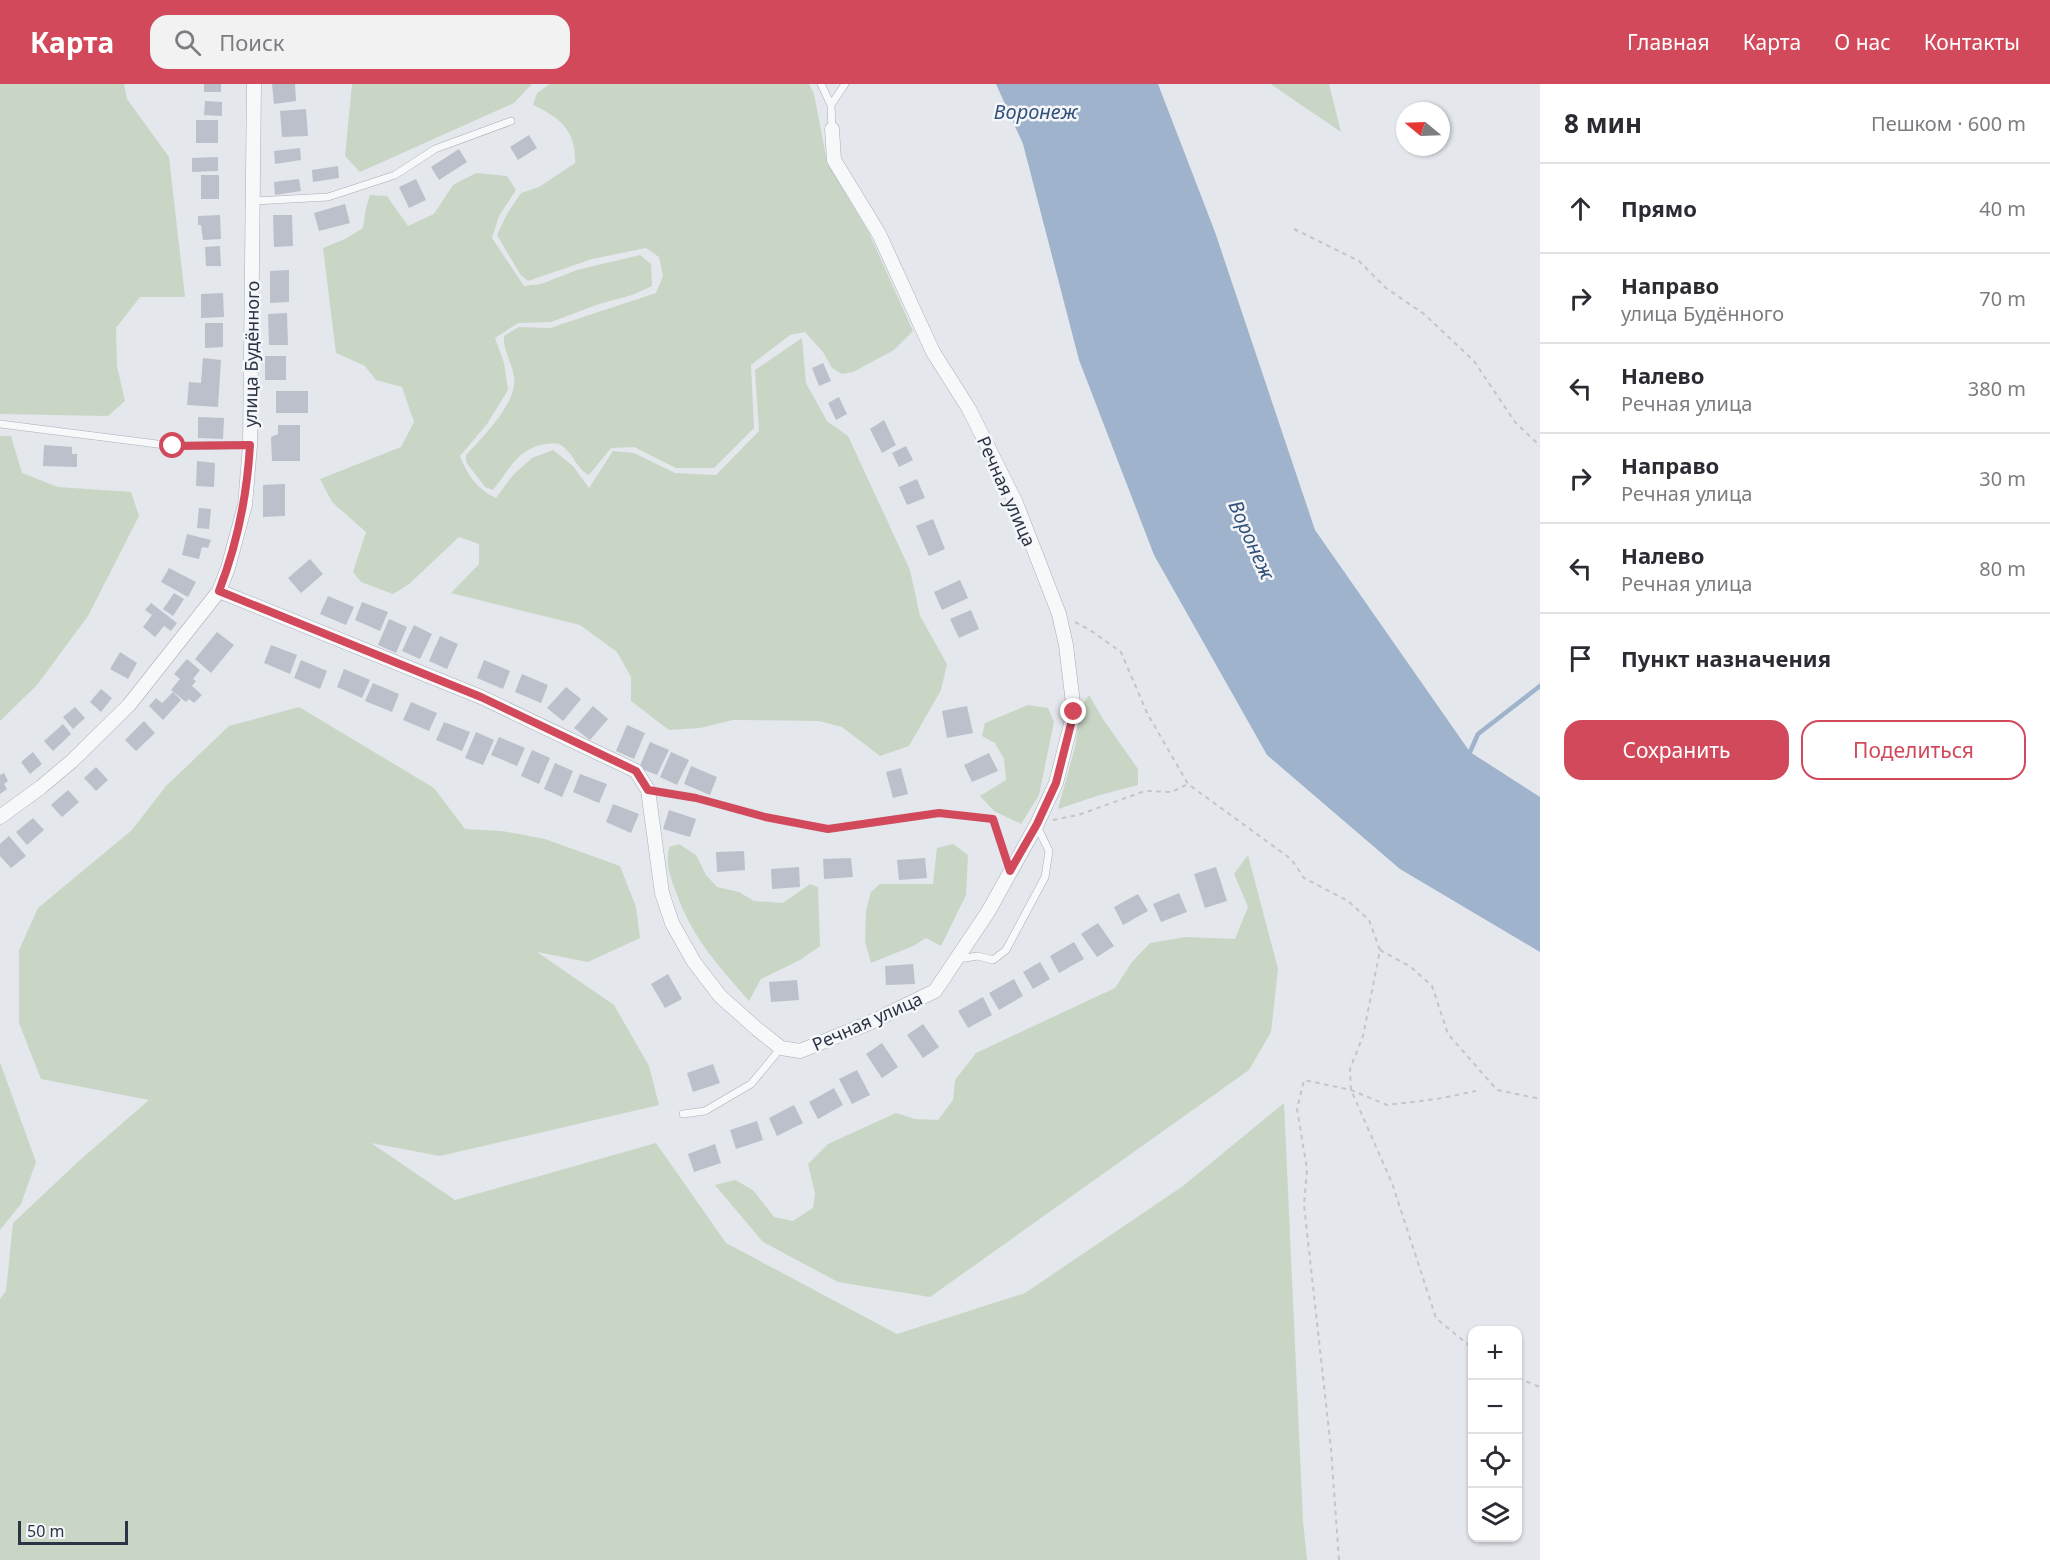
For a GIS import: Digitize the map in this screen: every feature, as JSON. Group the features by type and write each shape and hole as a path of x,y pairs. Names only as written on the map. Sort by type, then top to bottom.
{"street":[{"name":"улица Будённого","path":"0,817 72,761 129,705 219,591 228,568 245,505 250,445 254,84"},
{"name":"Речная улица","path":"781,1048 800,1051 867,1024 935,991 988,912 1037,824 1056,783 1074,712 1066,645 1059,614 1016,503 969,409 933,352 879,234 834,160 832,129"},
{"path":"219,591 481,697 636,771 648,790 662,893 672,923 694,962 720,996 781,1048"}],"lane":[{"path":"821,84 831,105 832,129"},
{"path":"831,105 845,84"},
{"path":"253,201 328,197 395,175 435,149 511,121"},
{"path":"0,424 173,446 250,445"},
{"path":"958,959 978,956 993,960 1006,950 1045,877 1049,851 1037,824"},
{"path":"682,1114 705,1111 751,1084 781,1048"}],"path":[{"path":"1294,229 1359,261 1386,288 1424,314 1474,362 1515,422 1540,446"},
{"path":"1059,614 1090,630 1121,652 1147,713 1188,784 1291,859 1304,878 1348,901 1369,920 1380,950 1363,1036 1350,1070 1351,1090 1392,1183 1436,1317 1468,1344"},
{"path":"1037,824 1078,815 1145,791 1172,792 1188,784"},
{"path":"648,790 696,798 765,817 828,829 939,813 993,819 1010,871"},
{"path":"1380,950 1411,968 1432,986 1448,1034 1497,1090 1540,1097"},
{"path":"1339,1560 1330,1449 1306,1235 1304,1205 1307,1169 1297,1109 1304,1080 1351,1090 1387,1105 1437,1099 1476,1091"},
{"path":"1522,1380 1540,1387"}],"green space":[{"path":"0,84 124,84 127,99 169,157 185,297 140,297 116,328 117,366 125,401 108,416 0,414"},
{"path":"352,84 532,84 514,103 360,172 345,156"},
{"path":"550,84 809,84 814,94 827,162 869,233 913,331 894,350 853,372 842,374 832,368 823,352 805,332 790,335 751,365 754,428 714,468 676,468 634,447 611,448 589,475 581,469 564,447 557,443 550,443 531,448 524,453 513,463 493,490 485,487 466,462 466,455 498,419 511,397 514,377 504,336 519,327 550,328 656,293 663,276 659,257 646,248 592,259 528,281 520,274 497,235 521,193 539,187 575,163 573,142 565,127 552,115 533,105 537,93"},
{"path":"1329,84 1341,132 1272,85"},
{"path":"476,173 507,176 516,190 499,216 492,238 524,286 541,284 577,270 640,255 651,264 652,286 551,322 518,323 495,338 504,363 508,390 487,424 460,456 474,481 496,498 513,475 532,458 553,450 573,466 589,488 613,451 634,453 675,473 716,475 759,431 755,370 802,338 806,383 827,421 848,436 910,570 920,616 947,664 941,690 909,746 880,756 842,727 819,721 733,720 700,728 669,730 631,701 631,677 617,652 580,625 451,593 479,564 479,544 459,537 409,584 393,594 361,582 353,572 366,532 332,502 320,479 401,447 414,422 402,387 376,380 365,366 336,353 323,248 363,228 370,195 387,196 408,226 434,214 453,185"},
{"path":"0,436 11,436 22,473 58,487 131,492 139,516 88,616 37,685 0,721"},
{"path":"1089,695 1138,769 1138,785 1058,809 1075,747 1082,705"},
{"path":"1028,705 1048,708 1054,722 1039,795 1021,824 994,811 980,796 1006,780 1004,759 995,743 982,736 985,723"},
{"path":"299,707 434,788 465,829 502,831 545,839 620,866 636,907 640,938 588,962 537,952 614,1005 649,1066 659,1105 440,1156 371,1143 455,1200 656,1143 726,1243 897,1334 1025,1293 1183,1186 1284,1103 1303,1521 1307,1560 0,1560 0,1299 6,1291 13,1223 149,1100 41,1079 19,1023 19,950 38,908 132,830 166,786 229,726"},
{"path":"679,844 696,855 706,875 717,887 739,892 754,901 783,903 810,884 818,887 820,946 800,960 761,979 749,1001 707,950 682,908 668,865 669,847"},
{"path":"953,844 968,855 966,895 941,946 926,938 913,946 871,963 865,941 866,911 871,892 880,884 933,884 937,848"},
{"path":"1248,855 1278,969 1271,1032 1249,1070 930,1297 838,1282 763,1242 715,1185 735,1180 753,1190 774,1217 793,1221 813,1208 815,1194 808,1164 828,1144 896,1113 915,1119 938,1120 953,1100 955,1080 976,1053 1115,988 1132,962 1150,943 1185,937 1235,939 1248,907 1234,874"},
{"path":"0,1062 36,1162 21,1204 0,1230"}],"water":[{"name":"Воронеж","path":"996,84 1158,84 1215,232 1315,530 1470,752 1540,797 1540,952 1400,869 1267,755 1154,555 1079,360 1023,144"}],"building":[{"path":"204,84 221,84 221,92 204,92"},
{"path":"272,84 295,84 296,101 274,104"},
{"path":"205,101 222,102 222,116 204,115"},
{"path":"306,109 308,136 282,137 280,111"},
{"path":"196,120 218,120 218,143 196,143"},
{"path":"529,135 537,148 518,160 510,147"},
{"path":"300,148 301,160 275,164 274,151"},
{"path":"459,149 467,162 439,180 431,167"},
{"path":"218,157 218,171 192,172 192,158"},
{"path":"338,166 339,178 313,182 312,170"},
{"path":"201,175 219,175 219,199 201,199"},
{"path":"299,179 301,191 275,195 274,182"},
{"path":"416,179 426,200 409,208 399,187"},
{"path":"345,204 350,223 319,231 314,213"},
{"path":"220,215 221,239 203,240 201,225 198,225 198,216"},
{"path":"273,215 292,215 293,246 274,247"},
{"path":"220,246 221,266 206,266 205,247"},
{"path":"289,270 289,302 270,303 270,271"},
{"path":"223,293 224,317 201,318 201,294"},
{"path":"287,313 288,345 269,345 268,314"},
{"path":"205,323 223,323 223,347 205,348"},
{"path":"265,356 286,356 286,380 265,380"},
{"path":"203,358 221,360 218,407 187,405 189,382 201,383"},
{"path":"823,363 831,381 819,386 812,368"},
{"path":"276,391 308,391 308,413 276,413"},
{"path":"839,397 847,414 836,420 828,403"},
{"path":"198,417 224,418 223,439 198,438"},
{"path":"884,420 896,445 882,453 870,429"},
{"path":"278,425 300,425 300,461 272,461 271,437 278,434"},
{"path":"44,445 72,447 72,454 77,454 77,467 43,466"},
{"path":"906,446 913,460 899,467 892,453"},
{"path":"197,461 215,463 214,487 196,486"},
{"path":"917,479 925,498 907,505 899,487"},
{"path":"285,484 285,516 263,517 263,485"},
{"path":"199,508 211,509 209,529 197,528"},
{"path":"933,519 945,549 929,556 916,526"},
{"path":"187,534 211,540 208,548 202,547 199,559 182,555"},
{"path":"310,559 323,574 301,593 288,578"},
{"path":"169,568 196,582 188,597 161,582"},
{"path":"960,580 968,598 942,610 934,592"},
{"path":"174,593 184,599 173,616 163,609"},
{"path":"328,596 354,607 346,625 320,614"},
{"path":"362,602 388,612 380,631 355,620"},
{"path":"151,603 177,623 171,631 164,626 155,637 143,627 152,615 145,610"},
{"path":"971,610 979,629 959,638 950,619"},
{"path":"389,619 407,627 396,653 378,645"},
{"path":"414,625 432,634 420,659 402,651"},
{"path":"217,632 234,645 211,673 195,659"},
{"path":"440,636 458,644 447,669 429,661"},
{"path":"271,645 297,655 290,674 264,663"},
{"path":"120,652 137,663 128,679 110,669"},
{"path":"187,659 200,670 193,679 196,681 192,686 202,695 194,703 189,699 186,702 171,690 180,679 174,674"},
{"path":"301,660 327,671 320,689 294,678"},
{"path":"484,660 510,671 503,689 477,678"},
{"path":"344,669 370,680 362,698 337,687"},
{"path":"522,674 548,685 541,703 515,692"},
{"path":"373,683 399,694 392,712 365,701"},
{"path":"566,687 581,699 563,721 547,708"},
{"path":"101,689 112,698 101,712 90,702"},
{"path":"173,692 181,700 163,720 149,706 156,698 162,703"},
{"path":"411,702 437,713 429,731 403,720"},
{"path":"593,706 608,719 590,740 574,728"},
{"path":"967,706 973,733 947,738 942,711"},
{"path":"75,707 85,718 73,729 63,717"},
{"path":"144,721 155,733 136,751 125,740"},
{"path":"444,722 470,732 462,751 436,740"},
{"path":"63,724 71,734 53,751 44,741"},
{"path":"627,725 645,733 634,759 616,751"},
{"path":"476,732 494,740 483,765 465,758"},
{"path":"499,737 525,748 517,766 491,755"},
{"path":"650,742 669,750 657,775 639,768"},
{"path":"532,750 550,758 539,784 521,776"},
{"path":"33,752 42,764 30,774 21,762"},
{"path":"671,752 689,760 677,785 660,777"},
{"path":"989,753 998,771 972,782 964,765"},
{"path":"555,763 573,771 562,797 544,789"},
{"path":"691,766 717,777 710,795 684,784"},
{"path":"96,767 108,780 96,791 84,778"},
{"path":"901,768 908,794 893,798 886,772"},
{"path":"4,773 8,781 4,784 7,789 0,794 0,775"},
{"path":"580,774 607,784 599,803 573,792"},
{"path":"68,790 79,802 62,817 51,805"},
{"path":"613,804 639,814 631,833 606,822"},
{"path":"669,810 696,819 690,837 663,829"},
{"path":"33,818 44,830 27,845 16,832"},
{"path":"9,836 26,856 11,868 0,856 0,844"},
{"path":"744,851 745,870 717,872 716,852"},
{"path":"851,858 853,877 824,879 823,859"},
{"path":"925,858 927,878 899,880 897,860"},
{"path":"799,867 800,887 772,889 771,869"},
{"path":"1216,867 1227,901 1205,908 1194,874"},
{"path":"1179,893 1187,912 1161,922 1153,904"},
{"path":"1138,894 1148,911 1123,925 1114,907"},
{"path":"1098,923 1114,946 1097,957 1081,934"},
{"path":"1074,942 1084,959 1059,973 1050,956"},
{"path":"1040,962 1050,979 1033,989 1023,972"},
{"path":"913,964 915,984 886,985 885,966"},
{"path":"668,974 682,999 665,1008 651,984"},
{"path":"1014,979 1023,996 999,1010 989,993"},
{"path":"797,980 799,1000 771,1002 769,982"},
{"path":"983,997 992,1015 968,1028 958,1011"},
{"path":"923,1024 939,1047 923,1058 907,1035"},
{"path":"882,1043 898,1067 882,1078 866,1054"},
{"path":"713,1064 720,1083 693,1092 687,1073"},
{"path":"857,1070 870,1095 852,1104 839,1079"},
{"path":"834,1088 843,1105 818,1119 809,1102"},
{"path":"794,1105 803,1123 777,1136 769,1118"},
{"path":"757,1121 763,1140 736,1149 730,1130"},
{"path":"715,1144 721,1163 694,1172 688,1154"}],"waterway":[{"path":"1470,752 1478,734 1540,686"}],"route":[{"path":"173,446 250,445 245,505 228,568 219,591 481,697 636,771 648,790 696,798 765,817 828,829 939,813 993,819 1010,871 1037,824 1056,783 1074,712"}]}
